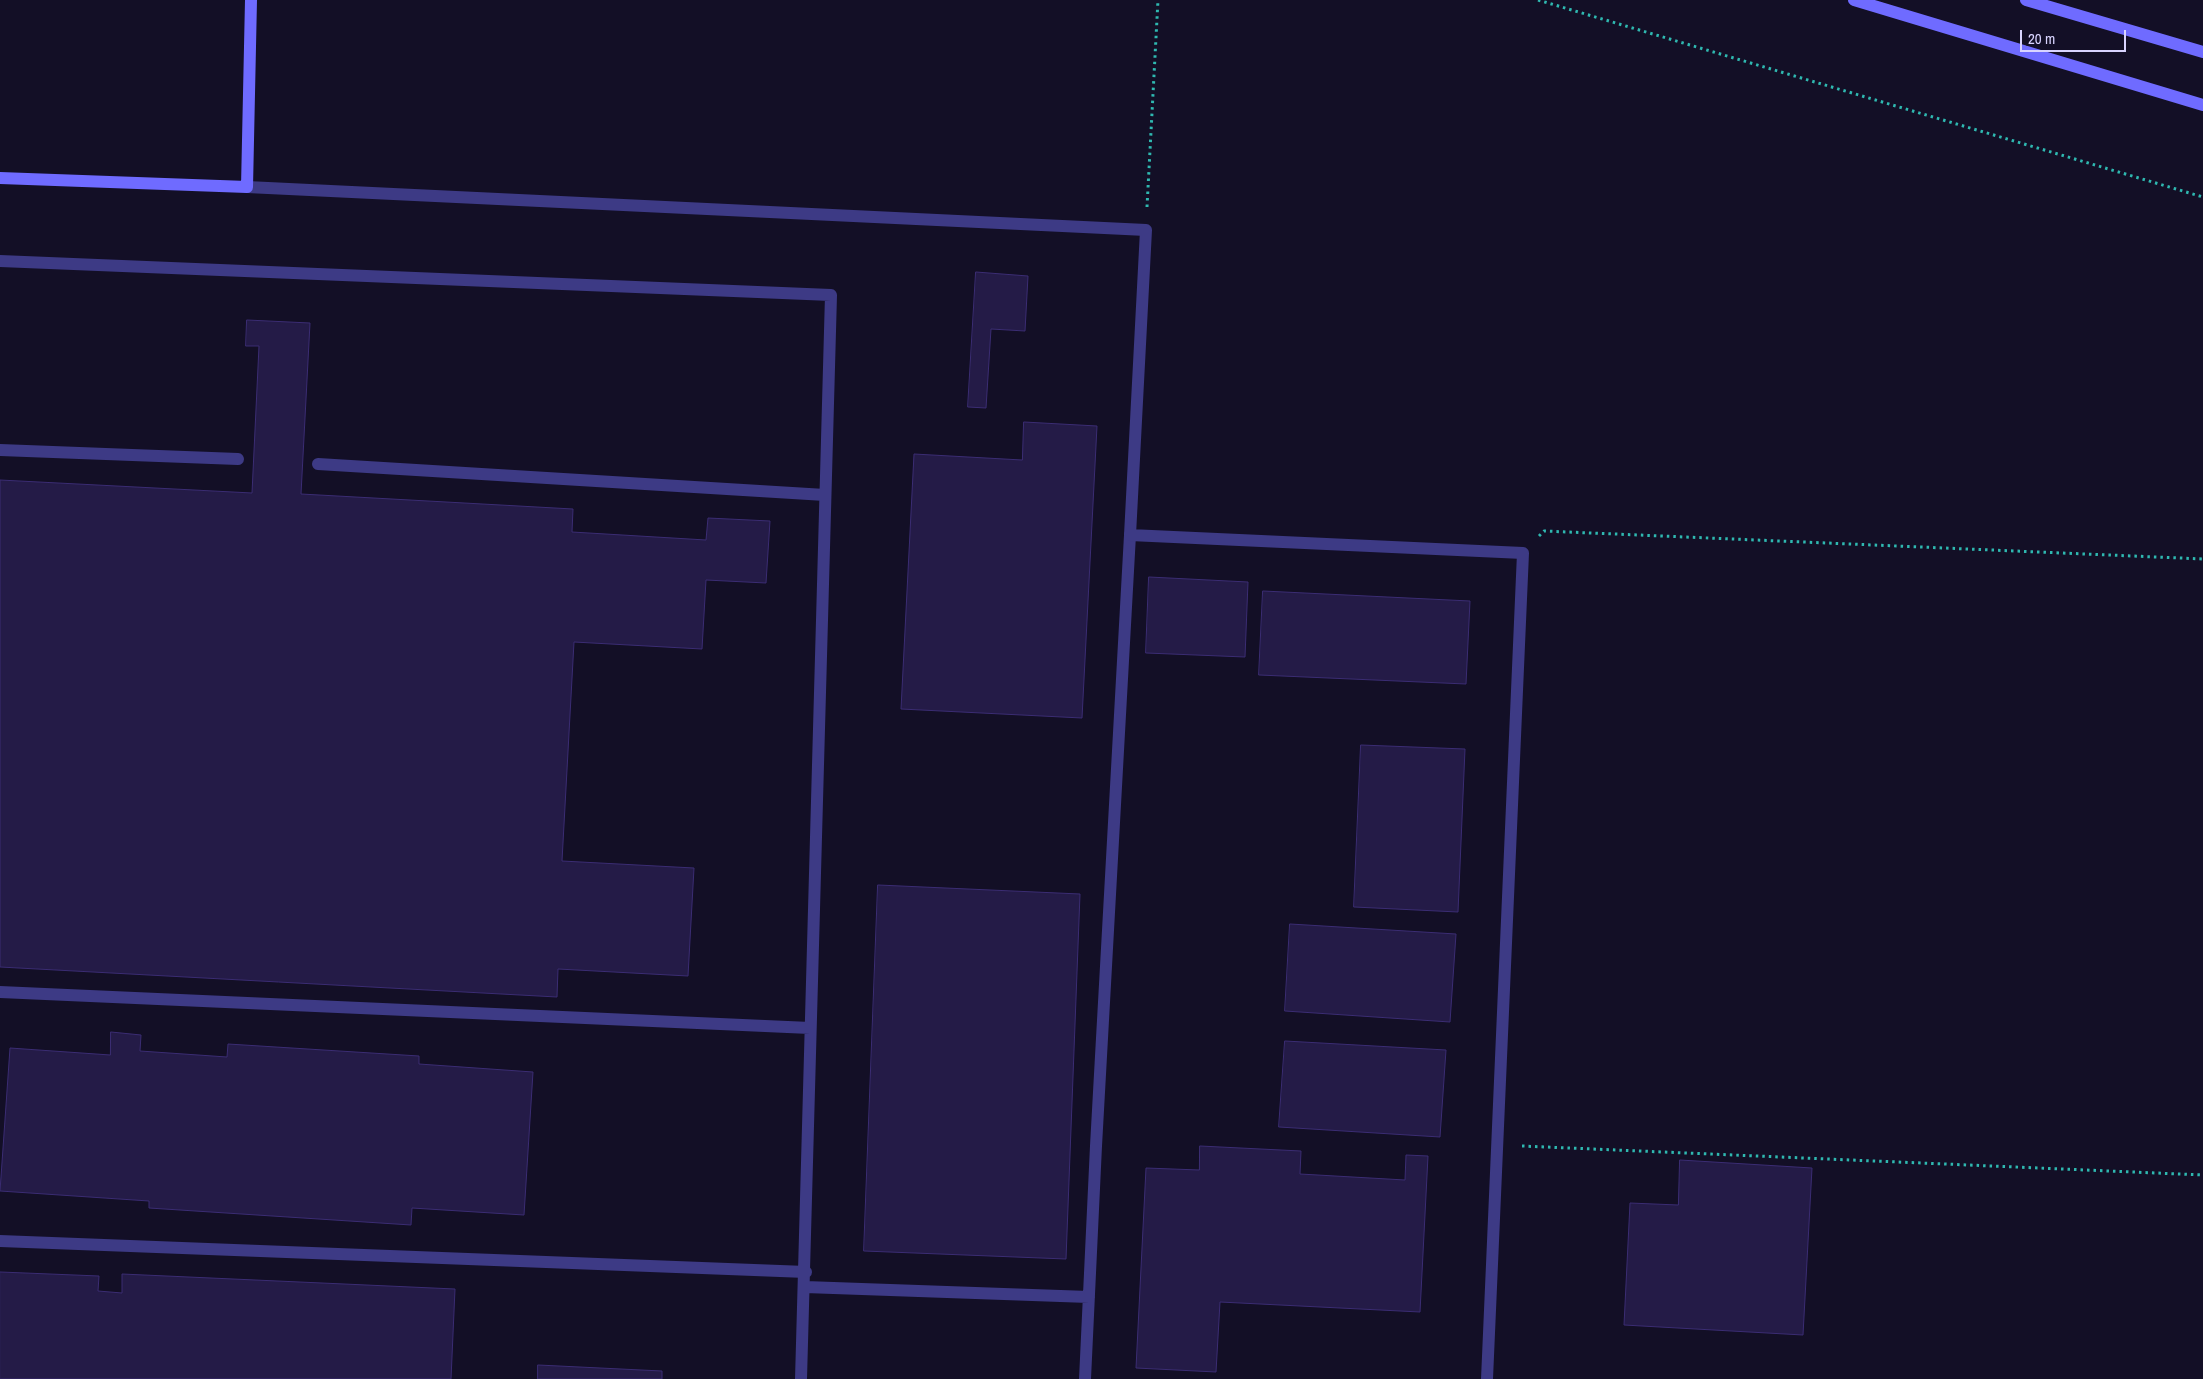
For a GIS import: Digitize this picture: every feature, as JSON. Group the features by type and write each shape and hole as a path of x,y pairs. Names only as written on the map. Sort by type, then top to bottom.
{"street":[{"path":"247,186 251,0"},
{"path":"1854,0 2203,105"},
{"path":"2026,0 2203,52"},
{"path":"0,178 247,186 1146,230 1085,1379"},
{"path":"0,261 831,295 810,1028 806,1272 801,1379"},
{"path":"0,450 238,459"},
{"path":"318,464 826,495"},
{"path":"1130,535 1523,553 1499,1145 1487,1379"},
{"path":"0,992 810,1028"},
{"path":"0,1241 806,1272"},
{"path":"805,1287 1089,1297"}],"path":[{"path":"1146,230 1158,0"},
{"path":"1538,0 2203,197"},
{"path":"1523,553 1544,531 2203,559"},
{"path":"1499,1145 2203,1175"}],"building":[{"path":"976,272 1028,276 1025,331 991,329 986,408 968,407"},
{"path":"247,320 310,323 301,494 573,509 572,532 706,540 708,518 770,521 766,583 706,580 702,649 574,642 562,861 694,868 688,976 558,969 557,997 0,967 0,480 252,493 259,346 246,346"},
{"path":"1024,422 1097,426 1082,718 901,709 914,454 1022,460"},
{"path":"1149,577 1248,582 1245,657 1146,653"},
{"path":"1263,591 1470,601 1466,684 1259,675"},
{"path":"1361,745 1465,749 1458,912 1354,907"},
{"path":"878,885 1080,894 1066,1259 864,1251"},
{"path":"1290,924 1456,934 1450,1022 1285,1011"},
{"path":"111,1032 141,1035 140,1051 227,1057 228,1044 419,1056 419,1064 533,1072 524,1215 412,1208 411,1225 149,1208 149,1201 0,1191 10,1048 110,1055"},
{"path":"1285,1041 1446,1050 1440,1137 1279,1127"},
{"path":"1200,1146 1301,1151 1300,1174 1405,1180 1406,1155 1428,1156 1420,1312 1220,1302 1216,1372 1136,1368 1146,1168 1199,1170"},
{"path":"1680,1160 1812,1168 1803,1335 1624,1325 1630,1203 1678,1205"},
{"path":"0,1272 99,1276 98,1291 122,1293 122,1274 455,1289 451,1379 0,1379"},
{"path":"538,1365 662,1371 662,1379 538,1379"}]}
